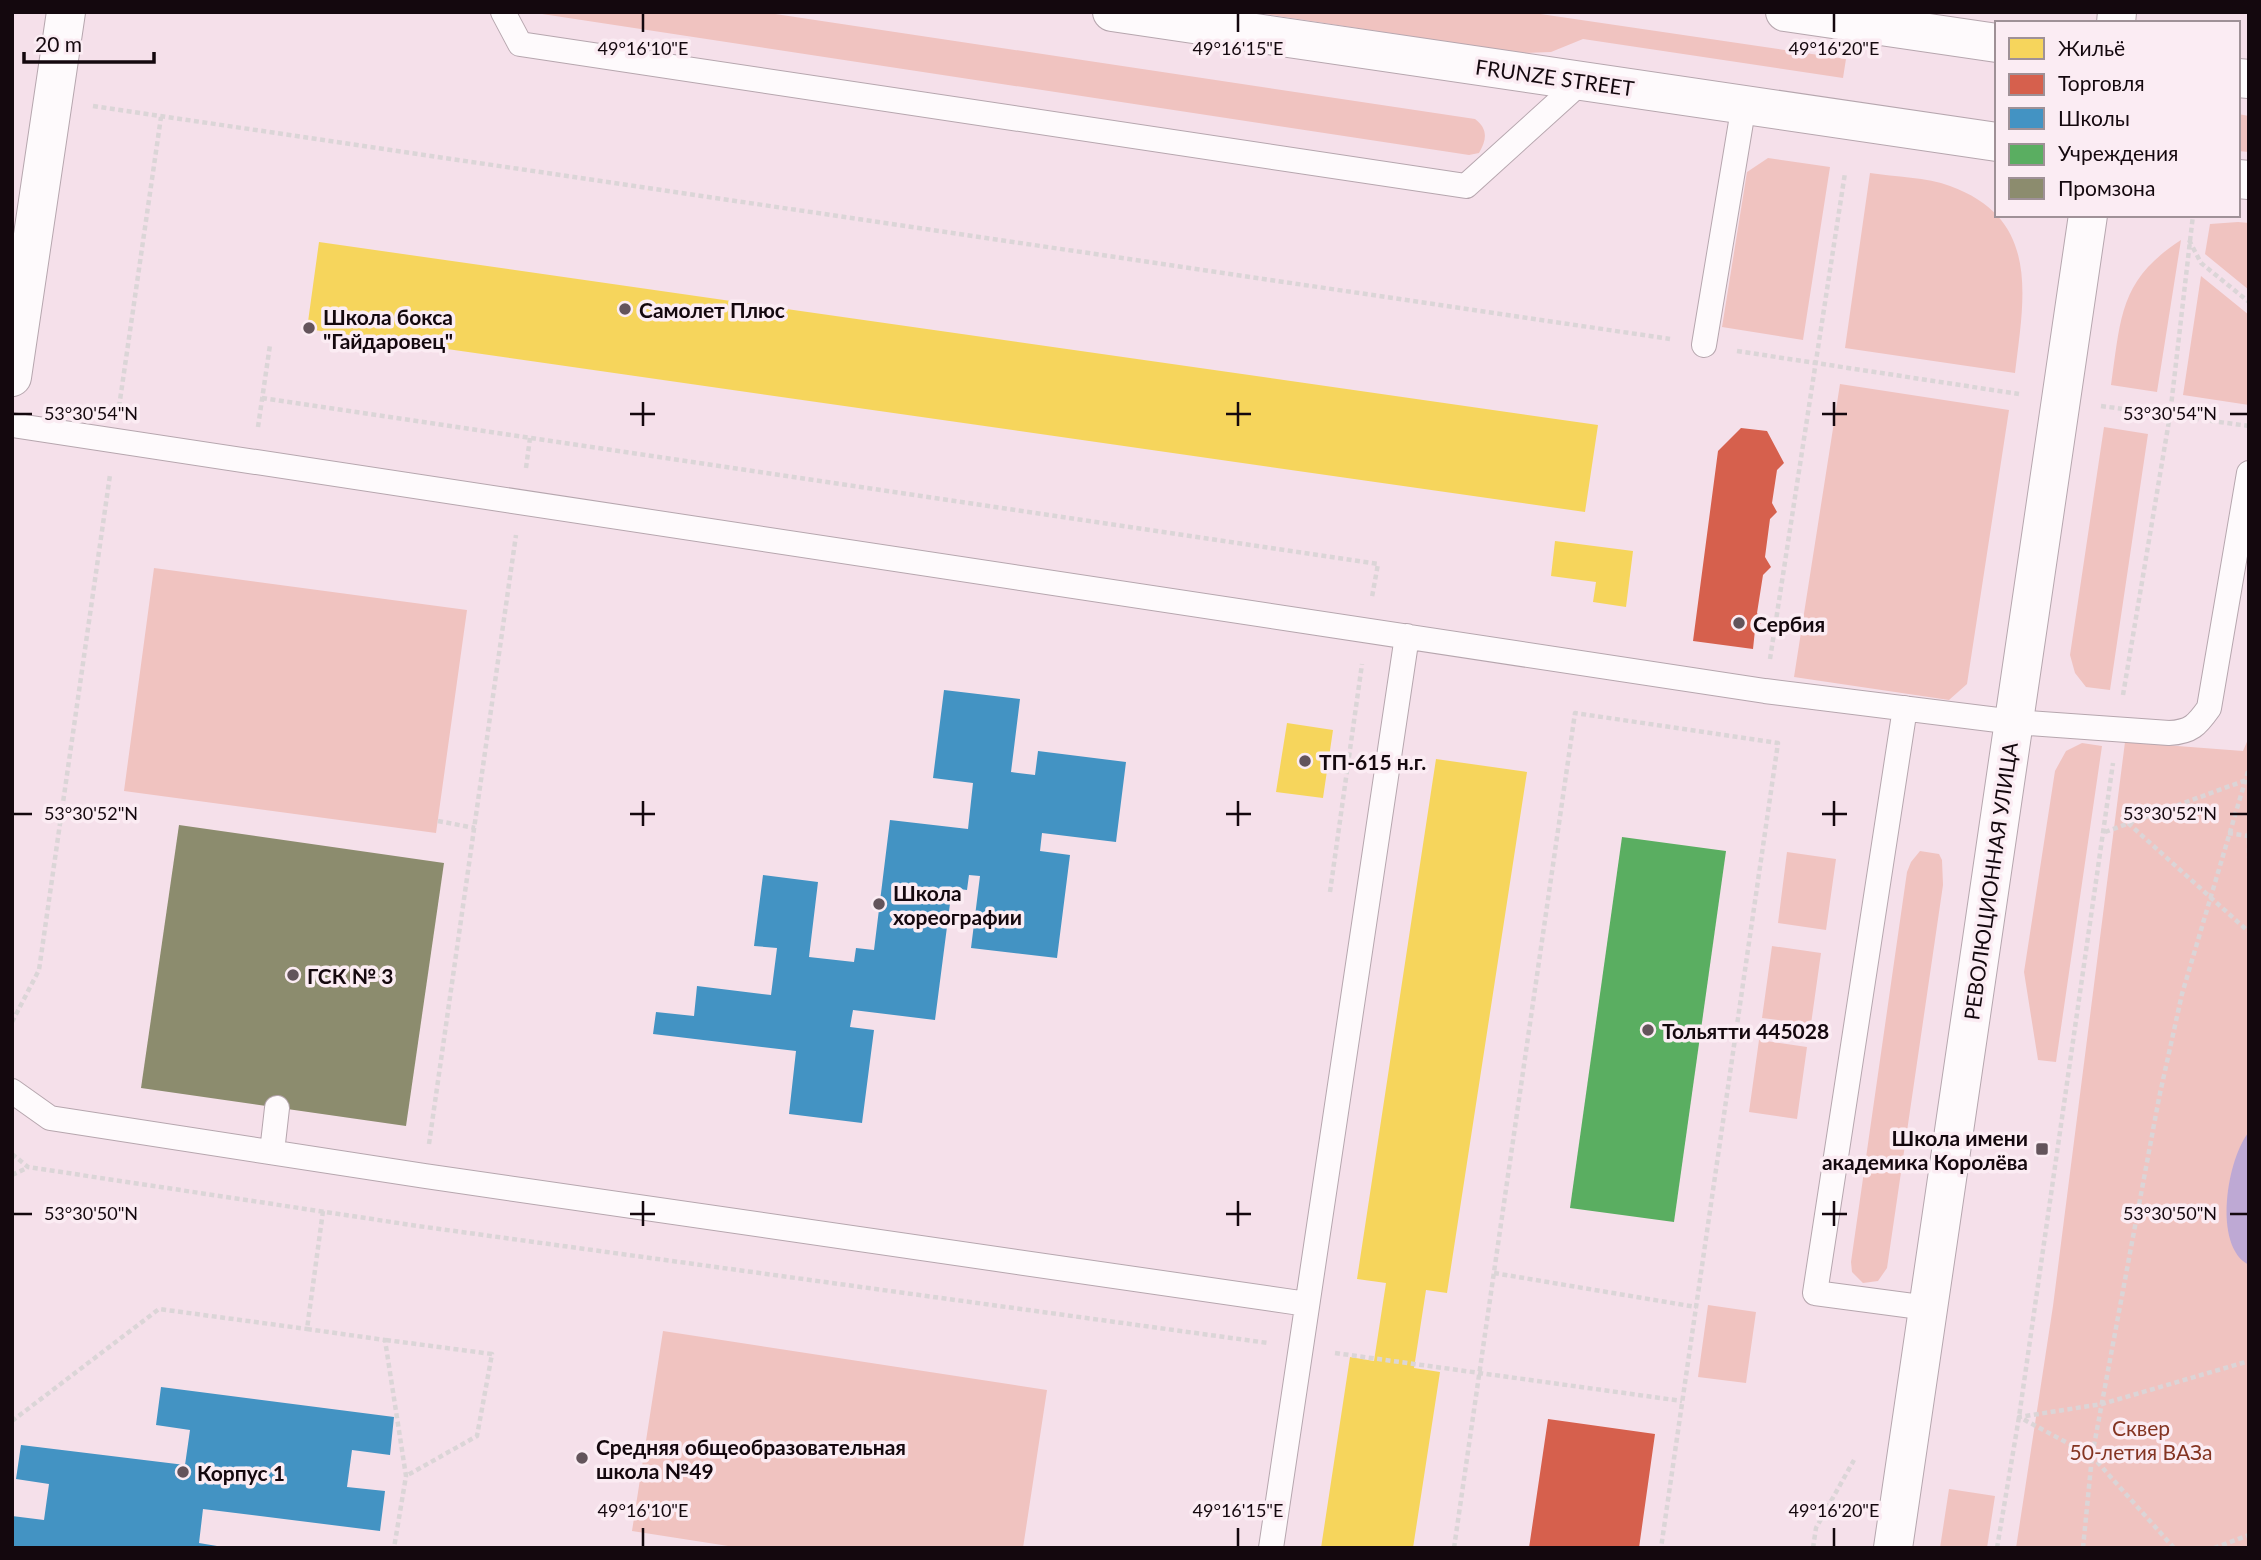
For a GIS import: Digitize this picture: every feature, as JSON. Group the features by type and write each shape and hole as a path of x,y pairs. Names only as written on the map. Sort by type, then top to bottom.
{"main road":[{"name":"FRUNZE STREET","path":"1112,12 1995,142"},
{"path":"1785,12 1995,43"},
{"path":"12,377 18,297 67,23"},
{"name":"РЕВОЛЮЦИОННАЯ УЛИЦА","path":"1893,1548 2088,217"}],"lane":[{"path":"503,12 520,44 1466,186 1581,80"},
{"path":"1704,345 1744,104"},
{"path":"12,425 254,459 1765,691 2014,722 2187,732 2198,724 2209,708 2249,473"},
{"path":"1271,1548 1407,636"},
{"path":"1905,708 1815,1293 1928,1308"},
{"path":"12,1090 50,1118 425,1176 1307,1304"},
{"path":"272,1152 277,1108"}],"path":[{"path":"52,100 2249,426"},
{"path":"12,1022 39,970 161,117"},
{"path":"1765,691 1818,363 1845,173"},
{"path":"1997,1548 2019,1417 2105,832 2117,730 2170,415 2193,217"},
{"path":"2189,240 2201,263 2249,302"},
{"path":"254,459 270,345"},
{"path":"262,398 1378,564"},
{"path":"418,1226 530,438"},
{"path":"1454,1548 1575,713 1778,743 1661,1548"},
{"path":"2083,1548 2092,1456 2159,1098 2182,994 2249,768"},
{"path":"2105,832 2246,780"},
{"path":"438,821 475,828"},
{"path":"2128,823 2249,932"},
{"path":"2228,833 2248,834 2249,858"},
{"path":"12,1154 27,1167 418,1226 1682,1401"},
{"path":"12,1175 27,1167"},
{"path":"307,1329 323,1211"},
{"path":"1494,1273 1696,1307"},
{"path":"12,1421 159,1309 492,1354 477,1436 406,1476"},
{"path":"385,1339 406,1476 394,1548"},
{"path":"2019,1417 2102,1404 2249,1361"},
{"path":"2019,1417 2092,1456 2174,1548"},
{"path":"1813,1548 1816,1528 1854,1461"},
{"path":"2214,1548 2249,1535"}],"green space":[{"path":"529,12 762,12 1475,119 1484,130 1485,139 1479,153 1469,155"},
{"path":"1252,12 1527,12 1846,59 1843,78 1583,39 1551,52 1521,53"},
{"path":"2240,114 2249,116 2249,152 2240,151"},
{"path":"1768,158 1830,167 1803,340 1722,327 1747,172"},
{"path":"1870,173 1921,179 1950,186 1979,200 1995,214 1995,217 2000,218 2013,240 2020,263 2021,316 2015,373 1845,348"},
{"path":"2249,223 2249,290 2205,254 2210,224"},
{"path":"2181,240 2157,392 2111,385 2126,302 2145,270"},
{"path":"2201,276 2249,315 2249,405 2183,395"},
{"path":"1840,384 2009,410 1967,684 1949,700 1794,677"},
{"path":"2104,427 2148,434 2110,690 2086,687 2075,673 2070,655"},
{"path":"154,568 467,610 436,833 124,791"},
{"name":"Сквер 50-летия ВАЗа","path":"2249,737 2249,1548 2016,1548 2053,1306 2125,742 2243,751"},
{"path":"2082,743 2102,746 2056,1062 2038,1060 2024,972 2055,771 2066,751"},
{"path":"1920,851 1939,854 1942,860 1943,885 1887,1268 1878,1281 1863,1283 1852,1272 1851,1262 1907,872"},
{"path":"1787,852 1836,859 1826,930 1778,923"},
{"path":"1772,946 1821,953 1811,1024 1762,1018"},
{"path":"1759,1040 1807,1047 1797,1119 1749,1112"},
{"path":"1708,1305 1756,1312 1746,1383 1698,1377"},
{"path":"663,1331 1047,1390 1023,1548 741,1548 632,1531"},
{"path":"1949,1489 1995,1496 1987,1548 1940,1548"}],"shaded area":[{"path":"2249,1132 2249,1265 2237,1255 2230,1240 2227,1202 2235,1161"}],"building: Жильё":[{"path":"319,242 1598,425 1585,512 307,329"},
{"path":"1555,541 1633,551 1626,607 1593,602 1596,582 1551,576"},
{"name":"ТП-615 н.г.","path":"1287,723 1333,730 1323,798 1276,792"},
{"path":"1436,759 1527,772 1447,1293 1426,1290 1414,1368 1440,1372 1413,1548 1321,1548 1350,1357 1374,1361 1386,1283 1357,1279"}],"building: Торговля":[{"path":"1741,428 1767,431 1784,463 1777,470 1772,503 1777,512 1770,519 1765,557 1771,567 1763,575 1757,613 1762,622 1755,630 1753,649 1693,641 1718,451"},
{"path":"1548,1419 1655,1434 1639,1548 1529,1548"}],"building: Школы":[{"path":"944,690 1020,699 1011,772 1035,775 1038,751 1126,762 1116,842 1042,833 1040,851 1070,855 1057,958 971,948 980,876 969,875 967,890 952,888 935,1020 853,1010 850,1027 874,1030 862,1123 789,1114 796,1051 653,1034 656,1012 694,1016 697,986 771,995 777,948 754,946 763,875 818,882 809,957 854,962 856,948 874,950 890,820 968,829 973,783 933,778"},
{"name":"Корпус 1","path":"161,1387 394,1417 390,1455 352,1450 347,1487 385,1491 380,1531 203,1509 199,1543 229,1548 12,1548 12,1516 44,1520 49,1484 16,1479 21,1445 185,1465 190,1430 156,1425"}],"building: Учреждения":[{"name":"Тольятти 445028","path":"1622,837 1726,851 1674,1222 1570,1208"}],"building: Промзона":[{"name":"ГСК № 3","path":"179,825 444,863 406,1126 141,1088"}],"place":[{"name":"Самолет Плюс","path":"625,309"},
{"name":"Школа бокса \"Гайдаровец\"","path":"309,328"},
{"name":"Сербия","path":"1739,623"},
{"name":"ТП-615 н.г.","path":"1305,761"},
{"name":"Школа хореографии","path":"879,904"},
{"name":"ГСК № 3","path":"293,975"},
{"name":"Тольятти 445028","path":"1648,1030"},
{"name":"Школа имени академика Королёва","path":"2042,1149"},
{"name":"Средняя общеобразовательная школа №49","path":"582,1458"},
{"name":"Корпус 1","path":"183,1472"}]}
